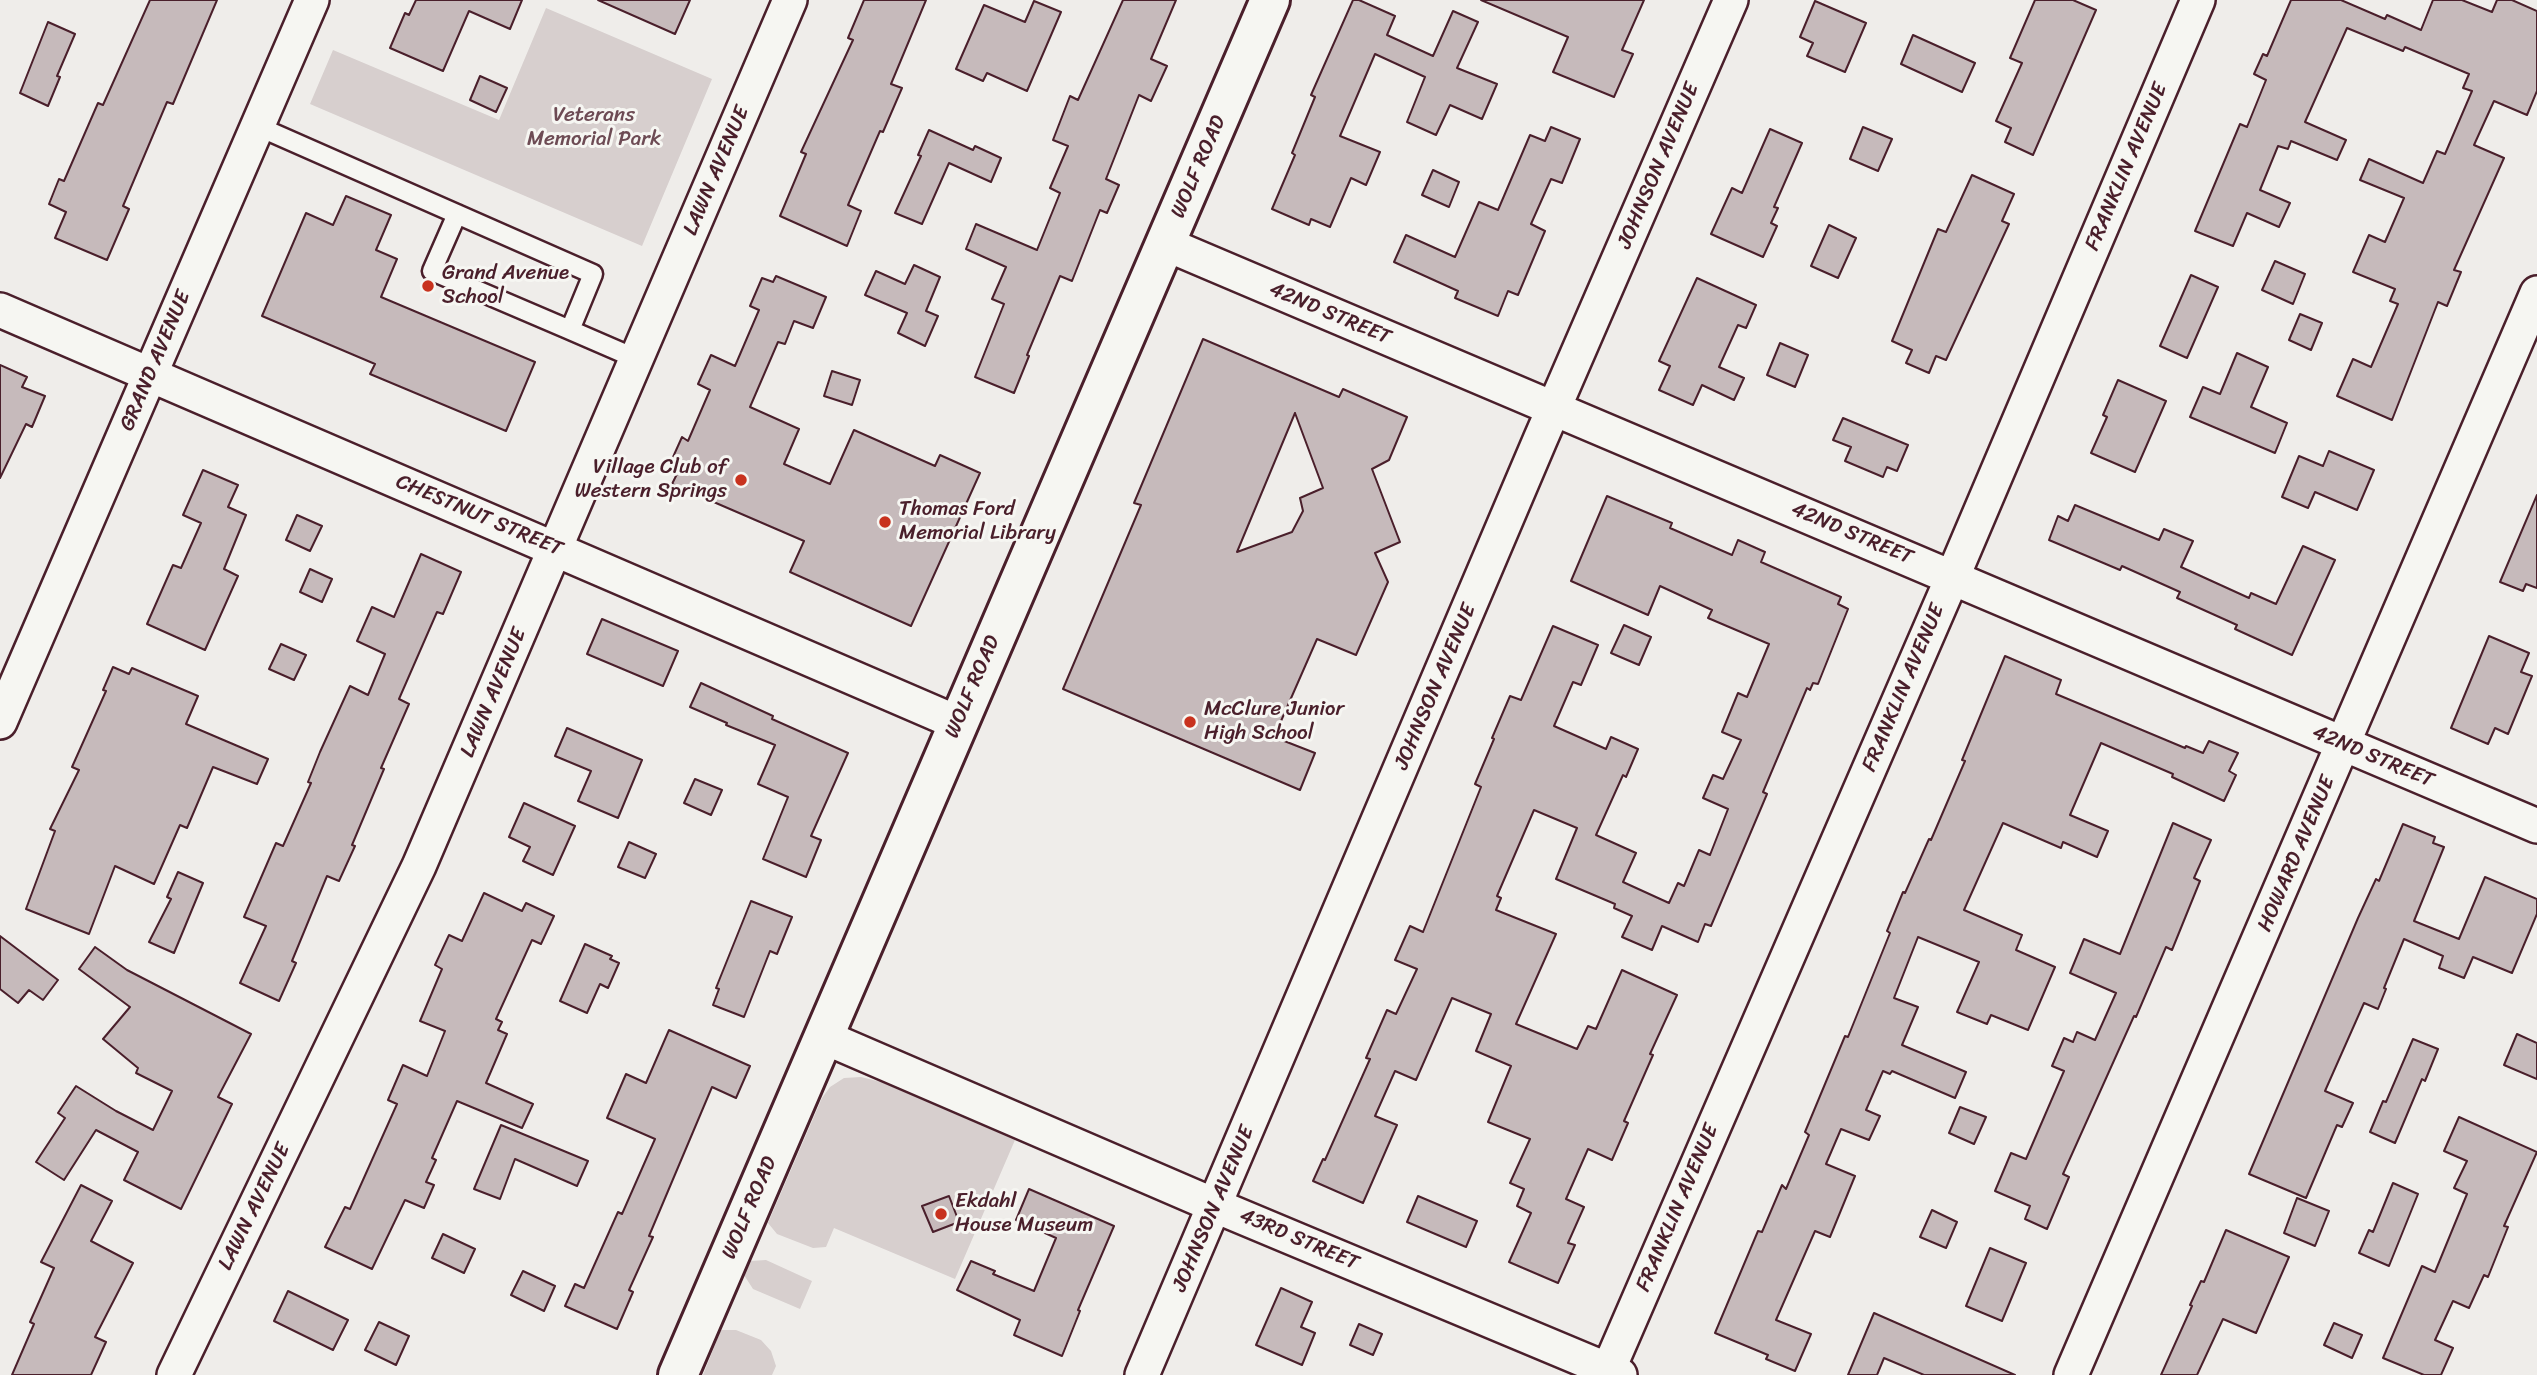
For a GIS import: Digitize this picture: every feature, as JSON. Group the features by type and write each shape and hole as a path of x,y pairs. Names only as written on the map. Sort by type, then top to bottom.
{"main road":[{"name":"WOLF ROAD","path":"678,1375 1270,0"}],"street":[{"name":"GRAND AVENUE","path":"0,722 312,0"},
{"name":"LAWN AVENUE","path":"174,1375 396,916 790,0"},
{"name":"JOHNSON AVENUE","path":"1142,1375 1553,409 1731,0"},
{"name":"FRANKLIN AVENUE","path":"1611,1373 2198,0"},
{"name":"42ND STREET","path":"1166,244 2537,826"},
{"name":"HOWARD AVENUE","path":"2071,1375 2537,293"},
{"name":"CHESTNUT STREET","path":"0,310 958,723"},
{"name":"43RD STREET","path":"824,1037 1611,1373"}],"lane":[{"path":"257,126 593,274 570,330"},
{"path":"457,214 432,271 637,359"}],"green space":[{"name":"Veterans Memorial Park","path":"546,8 712,79 642,246 310,104 333,50 499,120"},
{"path":"861,1077 881,1082 1015,1140 955,1279 834,1228 826,1247 813,1248 777,1234 768,1223 822,1098 830,1087 844,1078","holes":["949,1196 959,1222 933,1232 923,1206"]},
{"path":"766,1260 812,1281 800,1309 753,1289 744,1275 751,1261"},
{"path":"721,1330 736,1330 761,1340 771,1351 776,1366 772,1375 703,1375"}],"building":[{"path":"150,0 217,0 173,104 167,102 123,206 129,209 107,260 55,238 66,212 49,204 59,179 64,181 98,103 103,105"},
{"path":"416,0 522,0 510,29 469,11 443,71 390,48 405,13 409,15"},
{"path":"598,0 690,0 675,34"},
{"path":"864,0 926,0 891,84 902,88 848,205 861,211 847,246 780,216 806,154 801,152 853,40 848,38"},
{"path":"1123,0 1176,0 1151,59 1167,66 1151,101 1139,95 1106,179 1119,185 1107,213 1100,210 1072,281 1060,276 1014,393 975,377 1004,304 992,299 1006,267 966,249 976,224 1037,250 1060,193 1050,188 1068,146 1053,140 1070,96 1078,100"},
{"path":"1353,0 1359,0 1395,16 1387,35 1433,56 1453,11 1478,22 1457,68 1497,84 1482,119 1450,105 1436,135 1407,122 1425,77 1375,54 1340,136 1380,152 1366,185 1351,178 1330,227 1311,219 1309,225 1272,209 1295,155 1292,153 1315,97 1311,95"},
{"path":"1481,0 1644,0 1622,50 1633,54 1614,97 1553,72 1568,37"},
{"path":"2035,0 2073,0 2096,10 2033,155 2005,142 2011,128 1996,121 2022,63 2010,58"},
{"path":"2291,0 2341,0 2385,19 2387,15 2421,30 2433,0 2462,0 2492,12 2497,0 2512,0 2537,11 2537,91 2527,115 2494,101 2474,145 2504,158 2454,270 2461,272 2447,306 2438,302 2392,420 2337,396 2353,359 2371,367 2398,304 2390,301 2395,289 2353,272 2369,235 2385,242 2404,198 2360,180 2369,159 2423,183 2437,151 2445,154 2472,91 2463,88 2469,74 2405,47 2403,51 2347,28 2305,122 2346,140 2337,160 2291,141 2288,149 2278,146 2260,190 2290,203 2279,227 2247,213 2233,246 2195,231 2240,124 2247,127 2266,80 2254,74 2263,54 2267,56"},
{"path":"1034,1 1061,12 1027,91 987,73 983,81 956,69 984,5 1025,22"},
{"path":"1815,1 1866,23 1845,72 1807,56 1813,43 1800,37"},
{"path":"48,22 75,34 57,76 60,77 48,106 20,93"},
{"path":"1913,35 1975,63 1962,92 1901,64"},
{"path":"480,76 507,88 496,112 470,100"},
{"path":"1551,127 1580,139 1562,183 1551,179 1531,224 1545,231 1518,295 1508,291 1498,316 1455,298 1458,291 1394,262 1406,235 1455,257 1479,202 1498,210 1530,135 1545,141"},
{"path":"1863,127 1892,139 1878,171 1850,159"},
{"path":"1770,129 1802,143 1774,207 1778,208 1771,223 1777,226 1763,257 1711,234 1732,188 1742,193"},
{"path":"929,130 973,150 975,146 1001,158 991,182 949,163 922,224 895,213 921,156 918,155"},
{"path":"1433,170 1459,182 1449,207 1422,195"},
{"path":"1972,175 2014,194 2002,221 2009,224 1946,360 1936,356 1929,373 1906,363 1912,350 1892,341 1938,229 1946,232"},
{"path":"346,196 391,215 376,250 397,259 381,297 535,362 506,431 370,374 375,364 262,316 306,213 333,225"},
{"path":"1829,225 1856,238 1838,278 1811,266"},
{"path":"2275,261 2305,274 2293,304 2262,290"},
{"path":"914,265 940,277 926,311 938,316 925,346 898,333 907,313 865,295 876,271 905,284"},
{"path":"2191,275 2218,287 2187,358 2160,346"},
{"path":"776,276 826,297 813,328 794,321 785,344 778,342 750,407 799,429 784,464 830,484 854,430 935,466 940,455 980,473 911,626 790,572 804,541 672,484 679,470 669,466 682,437 688,441 710,390 698,384 711,355 735,366 759,310 750,306 762,278 773,282"},
{"path":"1697,278 1756,305 1746,328 1738,325 1719,367 1744,378 1734,400 1702,385 1693,405 1659,390 1670,366 1659,361"},
{"path":"2300,314 2322,323 2311,350 2289,340"},
{"name":"McClure Junior High School","path":"1203,339 1339,397 1343,389 1407,417 1389,460 1372,469 1400,542 1375,553 1388,582 1356,655 1317,639 1274,737 1315,753 1300,790 1063,689 1141,505 1134,503","holes":["1295,413 1323,488 1300,498 1303,511 1292,532 1237,552"]},
{"path":"1780,343 1808,355 1795,387 1767,375"},
{"path":"2237,353 2268,367 2251,407 2287,423 2275,453 2190,417 2203,387 2220,394"},
{"path":"0,365 27,377 22,387 45,396 32,427 26,424 0,478"},
{"path":"832,371 860,380 852,405 824,396"},
{"path":"2118,380 2166,401 2135,472 2091,453 2107,417 2103,415"},
{"path":"1843,418 1908,445 1897,471 1887,467 1883,477 1845,461 1851,447 1833,440"},
{"path":"2329,451 2374,470 2357,510 2315,492 2308,508 2282,497 2299,456 2323,466"},
{"path":"203,470 238,485 228,507 246,515 224,569 238,576 205,650 147,624 173,565 181,568 201,523 183,515"},
{"path":"2537,495 2537,588 2526,584 2523,591 2500,582"},
{"path":"1607,496 1672,523 1670,528 1732,555 1738,540 1765,552 1761,562 1841,597 1838,604 1848,609 1818,684 1813,683 1810,690 1807,688 1763,792 1767,794 1711,926 1705,924 1698,942 1662,926 1652,950 1622,937 1632,916 1614,908 1615,904 1556,879 1577,828 1534,810 1497,896 1501,898 1496,910 1556,934 1516,1024 1577,1049 1588,1026 1596,1029 1622,970 1677,995 1650,1054 1653,1055 1624,1121 1628,1123 1612,1160 1588,1149 1566,1199 1584,1207 1568,1243 1575,1245 1558,1283 1509,1262 1531,1213 1517,1206 1524,1189 1510,1183 1530,1139 1488,1122 1511,1066 1476,1051 1491,1014 1452,998 1416,1080 1395,1071 1375,1116 1397,1125 1363,1203 1313,1181 1370,1059 1366,1058 1387,1010 1396,1014 1417,969 1395,960 1410,926 1423,932 1481,787 1475,784 1494,739 1492,738 1510,696 1521,700 1553,626 1598,645 1581,685 1573,682 1554,726 1606,749 1611,737 1638,749 1596,835 1636,853 1623,882 1669,903 1678,883 1684,886 1699,850 1710,855 1728,809 1703,798 1713,775 1723,779 1741,740 1722,732 1738,693 1747,697 1769,644 1708,618 1712,610 1660,586 1648,615 1571,581"},
{"path":"2075,505 2159,540 2164,529 2193,541 2181,567 2249,598 2251,593 2276,604 2303,546 2335,560 2292,655 2235,629 2237,625 2177,598 2180,592 2122,566 2120,570 2049,540 2058,516 2068,521"},
{"path":"297,515 322,526 310,551 286,540"},
{"path":"421,554 461,572 443,614 437,612 399,699 409,704 381,768 384,769 352,845 355,846 339,881 327,876 292,961 296,963 279,1001 240,983 266,926 244,917 276,843 283,846 311,783 308,782 320,752 350,686 368,695 385,654 357,641 372,607 394,617"},
{"path":"310,569 332,579 322,602 300,592"},
{"path":"602,619 678,651 663,686 587,654"},
{"path":"1624,625 1651,637 1639,665 1611,653"},
{"path":"2489,636 2529,653 2521,672 2532,676 2508,734 2495,728 2488,744 2451,728"},
{"path":"281,644 306,655 294,680 269,669"},
{"path":"2005,656 2061,680 2056,694 2185,748 2186,746 2203,753 2209,741 2238,753 2229,771 2236,775 2224,801 2172,777 2173,774 2101,743 2070,815 2108,831 2097,857 2063,842 2061,848 2003,823 1964,910 2022,935 2016,950 2055,967 2028,1030 1991,1015 1987,1024 1957,1012 1979,962 1918,937 1894,998 1918,1007 1902,1045 1966,1072 1955,1098 1892,1071 1890,1074 1883,1071 1866,1110 1880,1116 1869,1140 1841,1129 1826,1164 1855,1176 1830,1237 1815,1231 1776,1320 1811,1334 1795,1371 1766,1359 1768,1355 1715,1333 1758,1231 1762,1232 1782,1185 1786,1189 1809,1135 1805,1132 1845,1036 1848,1037 1890,933 1887,931 1903,892 1905,893 1929,839 1931,840"},
{"path":"113,667 129,674 132,668 198,696 186,724 268,759 257,784 213,767 187,828 180,825 154,884 115,866 89,934 26,909 55,831 50,829 79,770 72,767 106,691 103,690"},
{"path":"701,683 848,753 811,836 821,840 806,877 763,859 788,797 758,784 775,745 690,707"},
{"path":"567,728 642,760 618,818 578,801 591,771 555,756"},
{"path":"695,779 722,790 711,815 684,803"},
{"path":"524,803 575,826 553,875 523,861 530,847 509,837"},
{"path":"2173,823 2211,840 2194,878 2200,881 2172,950 2166,947 2063,1174 2069,1177 2047,1229 2025,1219 2030,1206 1995,1191 2011,1153 2026,1159 2064,1071 2052,1066 2064,1038 2073,1042 2077,1032 2095,1040 2116,993 2070,973 2084,939 2120,954"},
{"path":"2403,824 2435,837 2433,843 2444,847 2414,921 2459,939 2485,877 2537,899 2537,914 2512,973 2473,957 2464,978 2439,968 2443,956 2404,939 2378,1009 2364,1003 2325,1091 2353,1103 2342,1127 2337,1125 2306,1198 2249,1174 2358,918 2376,879 2379,881"},
{"path":"629,842 656,854 645,878 618,867"},
{"path":"178,872 203,883 174,953 149,942 171,899 167,897"},
{"path":"484,893 522,911 526,903 554,916 541,944 532,940 496,1019 502,1022 498,1030 507,1034 486,1083 533,1104 522,1128 457,1101 432,1158 436,1160 426,1182 434,1185 424,1208 405,1200 372,1269 325,1247 345,1207 350,1209 397,1104 388,1100 403,1065 427,1076 445,1031 420,1021 442,969 435,965 449,935 462,941"},
{"path":"751,901 792,917 777,954 770,951 744,1017 713,1005 719,989 716,988"},
{"path":"0,936 58,980 43,1000 29,990 18,1003 0,989"},
{"path":"585,944 612,956 610,959 619,963 608,988 600,984 587,1013 560,1001"},
{"path":"95,947 127,970 251,1034 218,1097 232,1104 181,1209 124,1180 138,1152 96,1130 64,1180 36,1162 65,1118 58,1113 76,1086 153,1130 172,1091 136,1073 138,1068 103,1039 130,1007 79,969"},
{"path":"669,1030 750,1066 736,1098 712,1087 649,1236 653,1237 629,1290 633,1292 617,1329 565,1306 575,1284 584,1288 618,1212 622,1214 655,1139 607,1118 626,1074 646,1083"},
{"path":"2517,1034 2537,1043 2537,1079 2504,1065"},
{"path":"2413,1039 2438,1049 2395,1143 2370,1132"},
{"path":"1960,1107 1986,1117 1974,1144 1949,1133"},
{"path":"2459,1117 2537,1152 2504,1226 2508,1227 2488,1277 2484,1275 2469,1308 2453,1301 2435,1340 2453,1348 2441,1375 2424,1375 2383,1358 2422,1266 2435,1272 2467,1194 2454,1188 2467,1161 2444,1151"},
{"path":"501,1125 588,1161 577,1186 515,1159 500,1199 474,1189"},
{"path":"2393,1183 2418,1194 2389,1266 2359,1253 2369,1230 2373,1232"},
{"path":"81,1185 112,1201 91,1241 133,1263 95,1337 106,1342 91,1375 12,1375 34,1324 30,1322 54,1268 41,1262"},
{"path":"1029,1189 1114,1226 1078,1310 1080,1311 1062,1356 1014,1335 1020,1320 957,1290 971,1261 995,1271 993,1274 1034,1291 1056,1238 1016,1220"},
{"name":"Ekdahl House Museum","path":"949,1196 959,1222 933,1232 922,1206"},
{"path":"1418,1196 1477,1221 1466,1247 1407,1222"},
{"path":"2297,1198 2329,1211 2315,1246 2284,1233"},
{"path":"1932,1210 1957,1222 1946,1248 1920,1237"},
{"path":"2226,1230 2289,1257 2256,1333 2223,1319 2197,1375 2161,1375 2192,1306 2190,1305 2201,1281 2204,1282"},
{"path":"443,1234 475,1249 464,1273 432,1258"},
{"path":"1990,1248 2026,1263 2002,1321 1966,1306"},
{"path":"523,1271 555,1286 544,1311 511,1295"},
{"path":"1281,1288 1312,1302 1301,1327 1315,1333 1302,1365 1256,1345"},
{"path":"288,1291 348,1320 333,1350 274,1321"},
{"path":"1874,1313 2015,1375 1924,1375 1884,1358 1877,1375 1848,1375"},
{"path":"379,1322 409,1336 396,1365 365,1350"},
{"path":"2334,1323 2362,1335 2352,1358 2324,1345"},
{"path":"1359,1324 1382,1334 1373,1355 1350,1345"}],"place":[{"name":"Grand Avenue School","path":"428,286"},
{"name":"Village Club of Western Springs","path":"741,480"},
{"name":"Thomas Ford Memorial Library","path":"885,522"},
{"name":"McClure Junior High School","path":"1190,722"},
{"name":"Ekdahl House Museum","path":"941,1214"}]}
